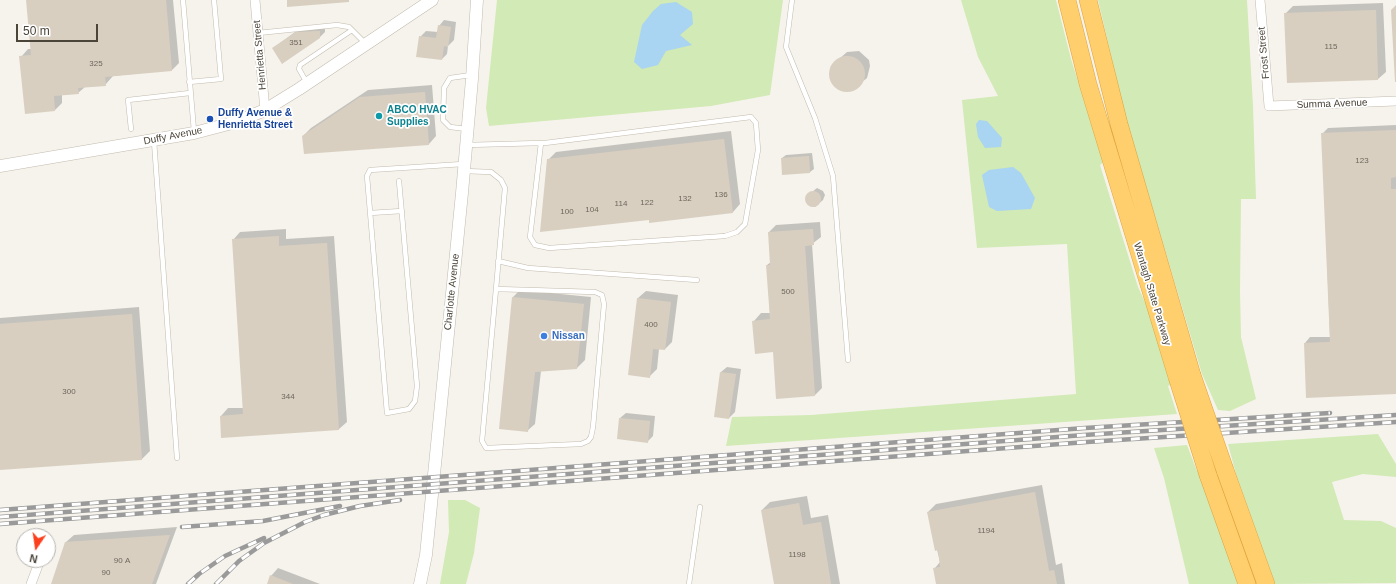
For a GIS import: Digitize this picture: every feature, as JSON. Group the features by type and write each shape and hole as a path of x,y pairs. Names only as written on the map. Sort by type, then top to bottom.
{"highway":[{"name":"Wantagh State Parkway","path":"1067,0 1088,84 1185,376 1225,470 1266,584"},
{"name":"Wantagh State Parkway","path":"1088,0 1185,376 1208,475 1247,584"}],"street":[{"name":"Henrietta Street","path":"255,0 264,110"},
{"name":"Duffy Avenue","path":"0,166 154,141 194,133 236,122 264,110 308,84 432,0"},
{"name":"Charlotte Avenue","path":"420,584 426,555 465,168 477,0"},
{"name":"Frost Street","path":"1260,0 1269,106"},
{"name":"Summa Avenue","path":"1269,106 1396,101"},
{"path":"31,584 37,568"}],"lane":[{"path":"183,0 194,133"},
{"path":"189,82 221,79 214,0"},
{"path":"792,0 786,47 815,118 833,176 848,360"},
{"path":"258,33 337,25 349,27 367,44"},
{"path":"308,84 298,69 300,65 352,30"},
{"path":"468,129 450,127 443,120 444,88 450,78 472,75"},
{"path":"131,129 128,100 190,93"},
{"path":"467,145 541,143 751,117 756,123 758,150 745,224 738,232 725,236 549,248 535,245 530,237 541,143"},
{"path":"154,141 177,458"},
{"path":"399,181 417,386 415,400 409,409 387,413 366,176 370,170 465,168 491,172 501,180 505,188 482,441 486,448 582,444 588,441 591,437 593,427 604,304 602,295 595,292 496,289"},
{"path":"370,214 402,211"},
{"path":"498,261 528,268 697,280"},
{"path":"689,584 700,506"}],"green space":[{"path":"497,0 783,0 770,95 711,106 489,126 486,108"},
{"path":"961,0 1056,0 1071,59 1091,123 1105,161 1100,165 1138,287 1150,313 1172,384 1168,386 1177,414 726,446 732,417 811,415 1076,394 1067,244 977,248 962,100 998,96 978,57"},
{"path":"1098,0 1247,0 1253,106 1256,199 1241,199 1241,337 1256,399 1230,411 1218,410 1202,374 1126,119"},
{"path":"1378,434 1396,464 1396,477 1363,474 1332,482 1344,520 1381,521 1396,528 1396,583 1275,584 1236,474 1228,444"},
{"path":"1187,445 1197,471 1202,472 1240,584 1189,584 1164,478 1154,448"},
{"path":"448,500 465,500 480,508 474,553 466,584 440,584 449,532"}],"water":[{"path":"676,2 692,12 693,24 680,35 692,45 666,51 658,65 642,69 634,62 642,25 653,11 661,4"},
{"path":"979,120 987,121 1002,138 1001,147 985,148 978,137 976,124"},
{"path":"1013,167 1021,173 1035,198 1031,209 997,211 989,207 982,175 989,170"}],"building":[{"path":"26,0 166,0 172,71 105,77 106,86 78,88 79,94 54,96 55,111 25,114 19,56 31,55"},
{"path":"287,0 349,0 349,2 287,7"},
{"path":"1396,5 1396,82 1395,82 1391,10"},
{"path":"1376,10 1378,80 1287,83 1284,13"},
{"path":"438,25 451,27 448,47 444,46 442,60 416,57 419,36 436,38"},
{"path":"320,31 320,38 282,64 272,48 296,32"},
{"path":"851,56 860,61 864,67 864,81 860,87 851,92 843,92 834,87 830,81 829,70 834,61 840,57"},
{"name":"ABCO HVAC Supplies","path":"425,92 429,145 304,154 302,136 360,97"},
{"path":"1396,130 1396,177 1391,178 1391,189 1396,189 1396,394 1306,398 1304,343 1330,342 1321,133"},
{"path":"724,139 733,213 649,223 649,220 540,232 547,159"},
{"path":"809,156 810,173 782,175 781,158"},
{"path":"810,191 816,191 821,196 819,205 816,207 810,207 805,202 805,196"},
{"path":"813,229 814,245 805,246 815,396 776,399 773,352 755,354 752,321 770,319 766,265 770,265 768,232"},
{"path":"279,236 279,246 327,243 339,430 221,438 220,416 243,414 232,239"},
{"name":"Nissan","path":"512,297 584,304 577,369 535,372 528,432 499,429"},
{"path":"637,298 671,302 665,350 653,349 650,378 628,375"},
{"path":"132,314 142,460 0,470 0,324"},
{"path":"720,372 736,374 729,419 714,417"},
{"path":"619,418 650,421 648,443 617,439"},
{"path":"1035,492 1049,571 1054,570 1057,584 936,584 933,568 940,567 938,550 935,551 927,512"},
{"path":"799,503 803,525 821,522 831,584 774,584 761,510"},
{"path":"170,535 152,584 51,584 65,542"},
{"path":"270,575 293,584 267,584"}],"railway":[{"path":"0,510 1085,428 1330,413"},
{"path":"0,517 1084,435 1396,415"},
{"path":"0,524 1087,442 1396,422"},
{"path":"216,584 239,561 264,543 305,522 324,515 360,506 400,500"},
{"path":"182,527 263,521 340,506"},
{"path":"188,584 199,574 225,556 264,538"}],"place":[{"name":"ABCO HVAC Supplies","path":"379,116"},
{"name":"Duffy Avenue & Henrietta Street","path":"210,119"},
{"name":"Nissan","path":"544,336"}]}
